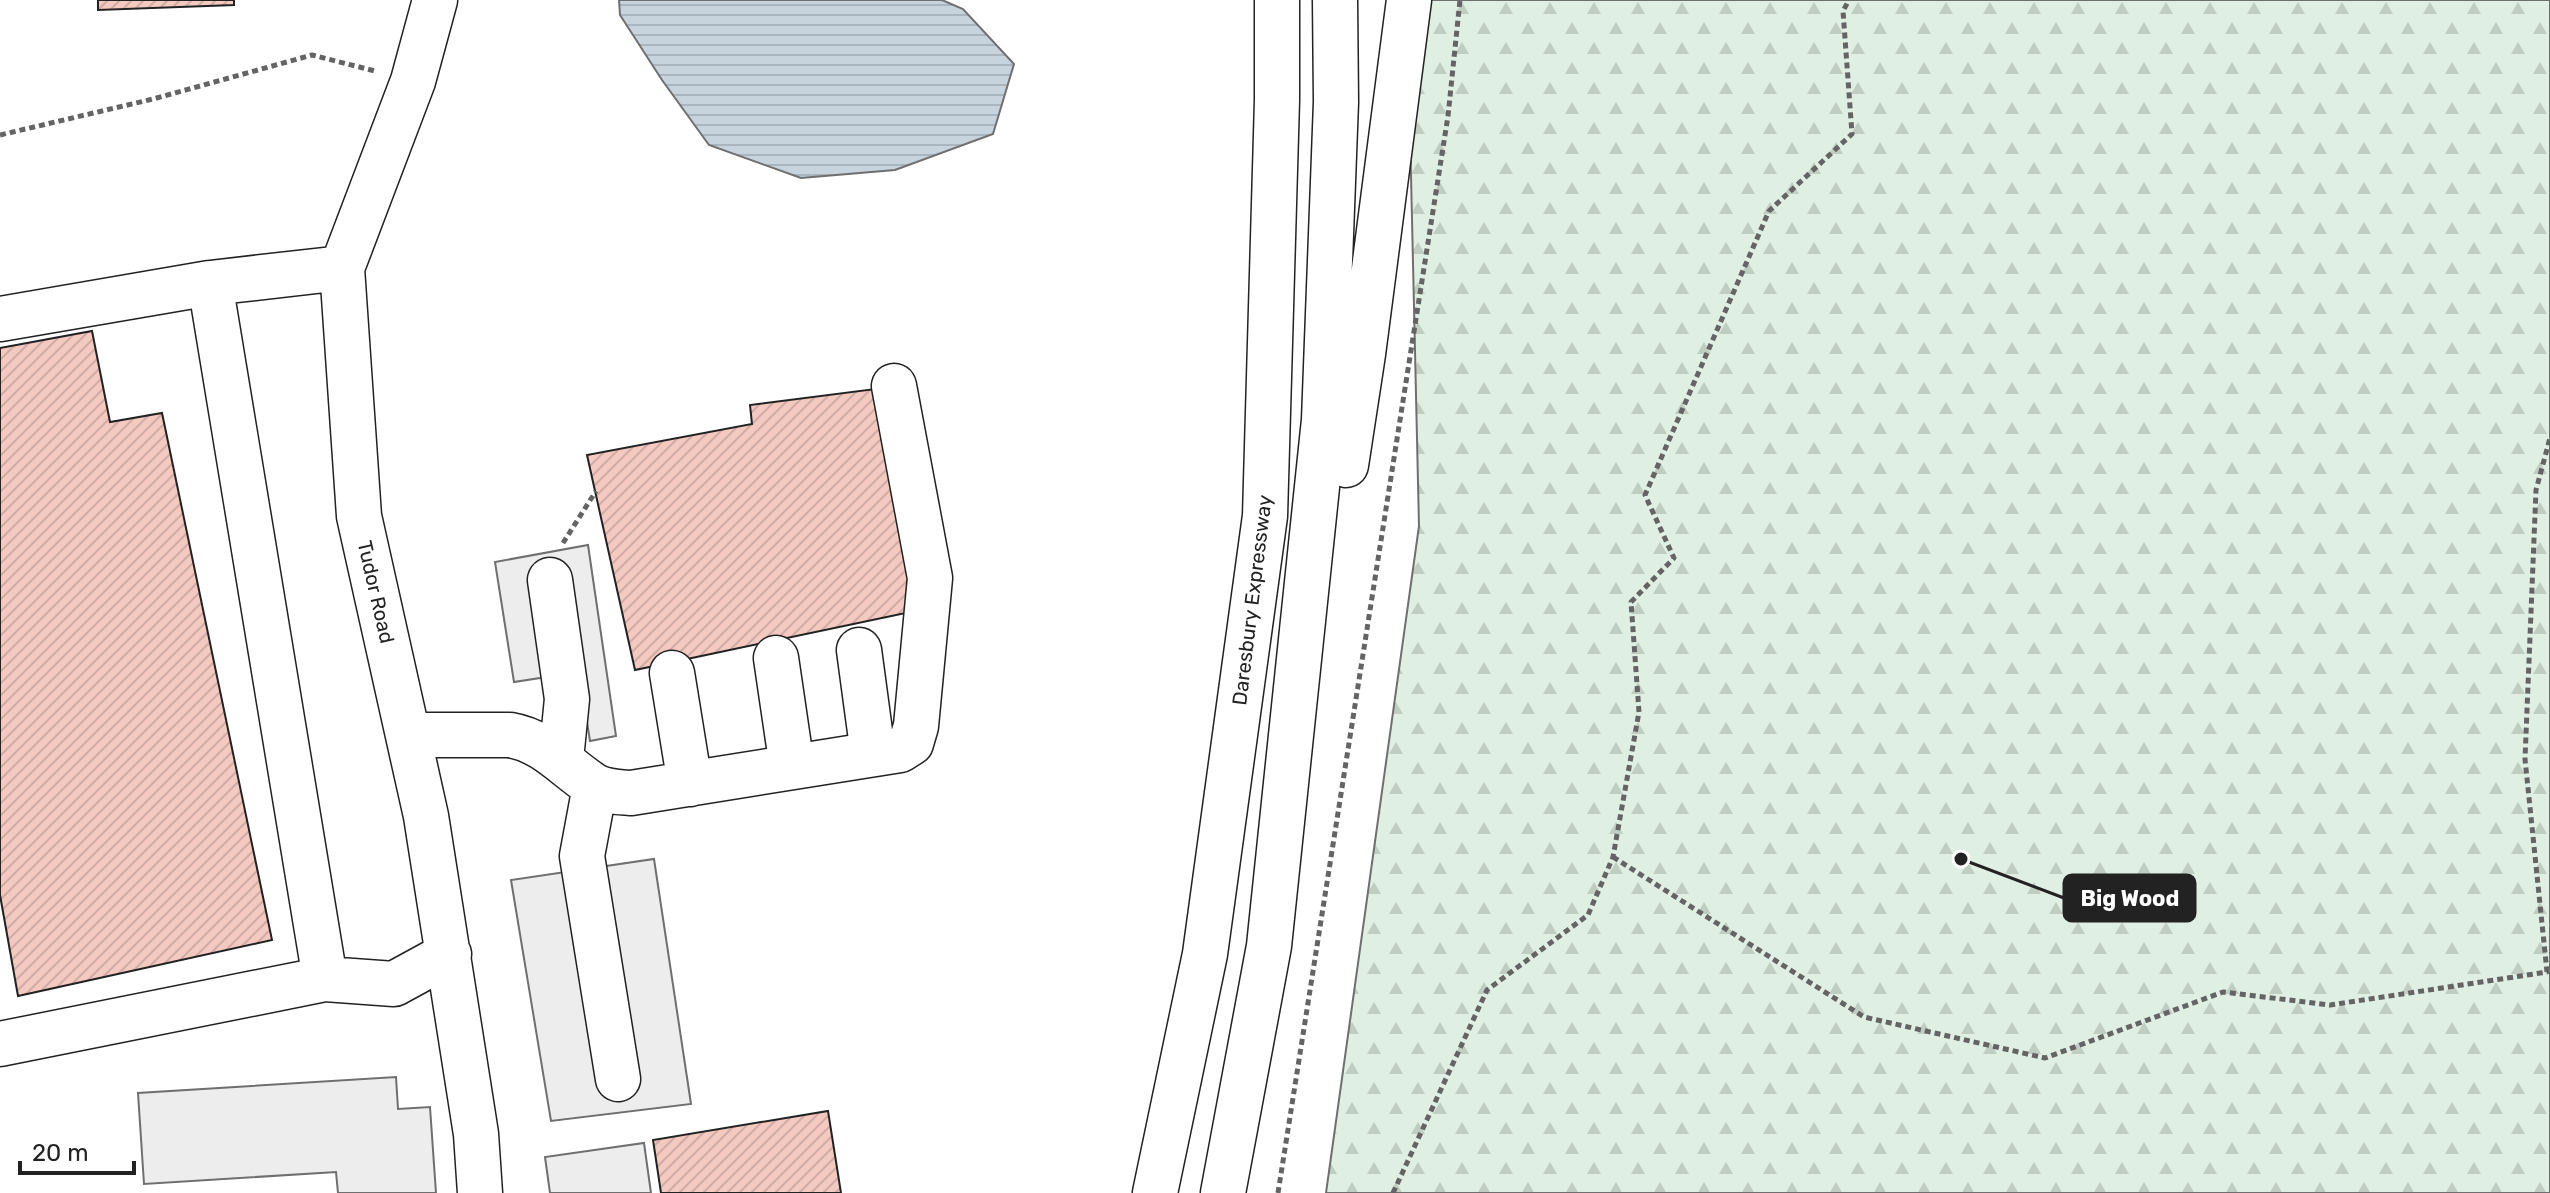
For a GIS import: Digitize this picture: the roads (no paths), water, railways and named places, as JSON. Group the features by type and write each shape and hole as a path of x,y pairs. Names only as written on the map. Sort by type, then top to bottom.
{"main road":[{"name":"Tudor Road","path":"435,0 413,81 342,268 359,516 426,816 476,1134 480,1193"},
{"name":"Daresbury Expressway","path":"1155,1193 1205,954 1265,516 1277,0"},
{"path":"1269,946 1324,420 1336,102 1335,0"},
{"path":"1223,1193 1269,946 1363,354 1409,0"},
{"path":"0,319 210,283 342,268"},
{"path":"210,283 325,979"},
{"path":"408,735 524,737 561,759 595,786 631,793 900,750 911,743 916,726 929,602 927,557 894,386"},
{"path":"554,565 567,699 561,759"},
{"path":"859,650 873,754"},
{"path":"776,658 792,767"},
{"path":"672,673 690,784"},
{"path":"595,786 582,856 618,1079"},
{"path":"0,1044 325,979 394,984 449,954"}],"place":[{"name":"Big Wood","path":"1961,859"}]}
